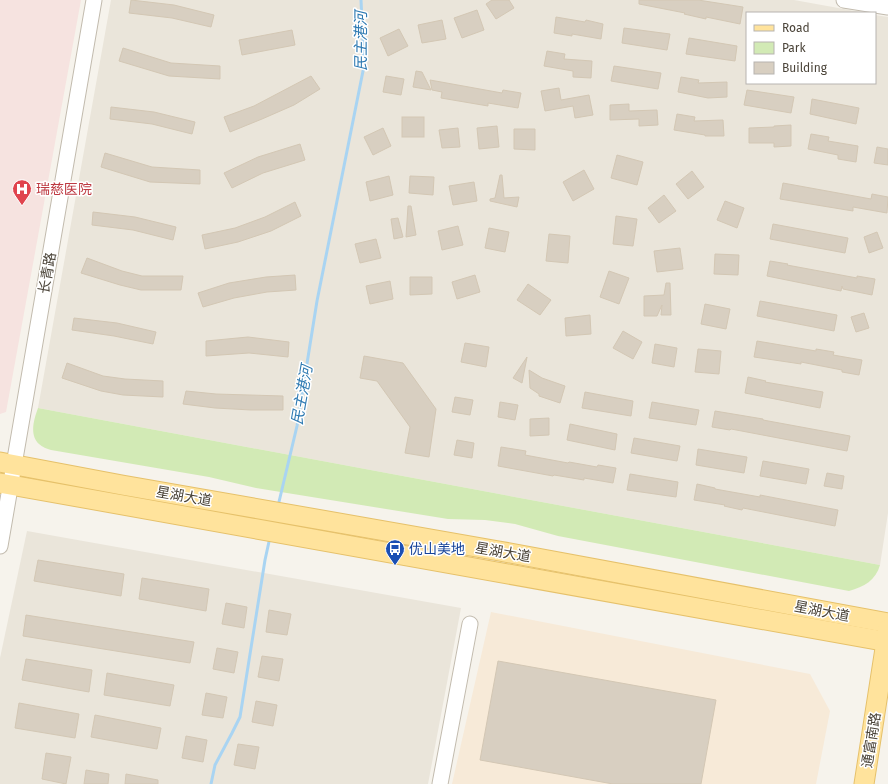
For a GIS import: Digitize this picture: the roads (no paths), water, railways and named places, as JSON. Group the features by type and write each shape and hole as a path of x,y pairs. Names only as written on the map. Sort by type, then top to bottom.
{"main road":[{"name":"星湖大道","path":"7,464 499,551 888,633"},
{"name":"星湖大道","path":"5,484 888,633"},
{"name":"通富南路","path":"864,784 888,633"},
{"name":"通富南路","path":"876,784 888,707"}],"street":[{"name":"长青路","path":"0,546 7,464 94,0"},
{"path":"844,0 888,7"},
{"path":"440,784 470,624"}],"waterway":[{"name":"民主港河","path":"278,506 297,426 317,301 364,66 361,0"},
{"name":"民主港河","path":"211,784 215,765 240,717 270,537"}],"place":[{"name":"瑞慈医院","path":"22,206"},
{"name":"优山美地","path":"395,566"}]}
